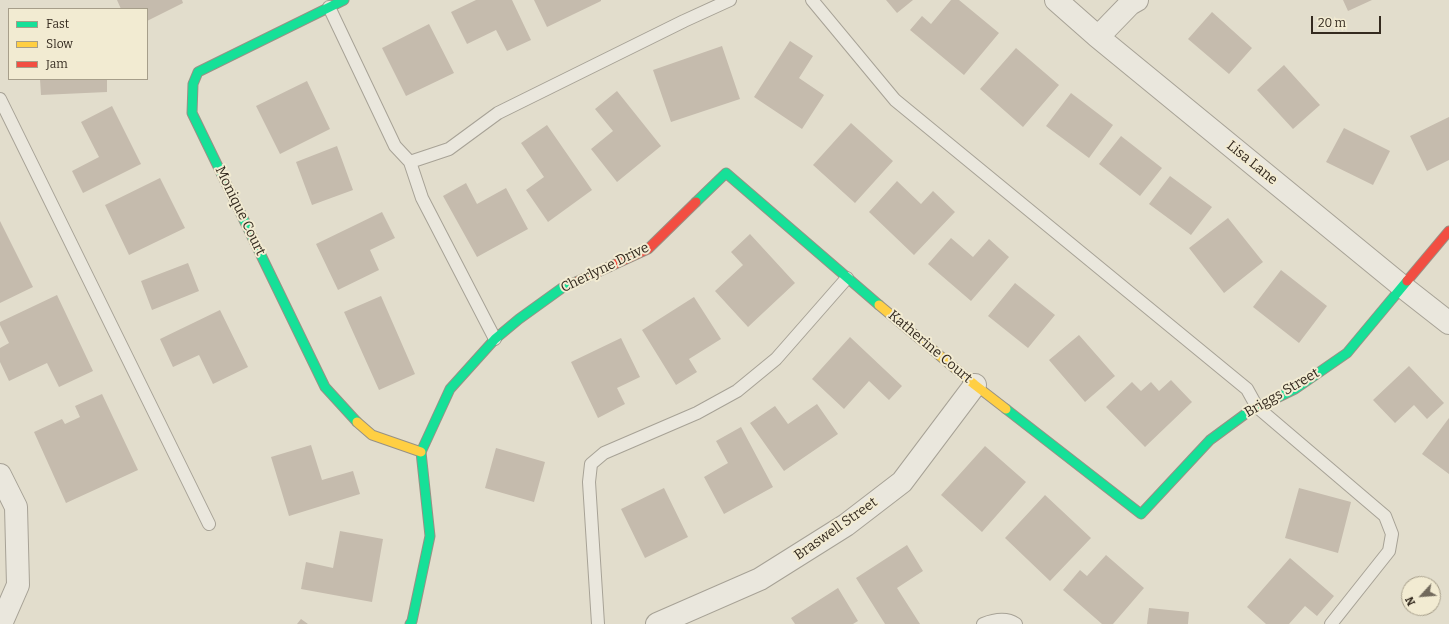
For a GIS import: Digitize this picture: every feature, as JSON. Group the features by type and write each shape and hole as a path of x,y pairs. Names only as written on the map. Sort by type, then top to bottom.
{"street":[{"name":"Monique Court","path":"344,0 198,72 193,84 192,113 325,387 349,414 372,435 421,452"},
{"name":"Lisa Lane","path":"1056,0 1098,37 1449,323"},
{"path":"1098,37 1130,4 1137,0"},
{"name":"Cherlyne Drive","path":"421,452 450,389 495,339 519,319 562,288 648,249 726,173"},
{"name":"Katherine Court","path":"726,173 847,278 975,385 1140,514"},
{"name":"Briggs Street","path":"1140,514 1210,440 1248,412 1295,389 1347,353 1449,231"},
{"name":"Braswell Street","path":"657,624 760,579 846,525 902,482 975,385"},
{"path":"414,623 430,536 421,452"},
{"path":"0,475 16,507 18,585 1,624"}],"lane":[{"path":"410,162 449,149 498,113 684,21 730,0"},
{"path":"812,0 895,100 1247,389 1257,408 1385,516 1392,534 1389,551 1331,624"},
{"path":"329,7 395,146 410,162 422,198 495,339"},
{"path":"0,98 209,524"},
{"path":"598,624 589,482 591,464 604,453 697,413 736,391 776,359 847,278"},
{"path":"982,624 998,619 1014,622 1016,624"}],"building":[{"path":"117,0 182,0 183,3 148,20 148,8 121,8"},
{"path":"476,0 512,0 531,40 507,51 496,30 467,44 451,12"},
{"path":"534,0 601,0 601,1 547,27"},
{"path":"886,0 913,0 897,13"},
{"path":"951,0 959,0 999,33 964,75 910,30 922,16 931,24"},
{"path":"1343,0 1372,0 1348,11"},
{"path":"1212,12 1252,48 1229,74 1188,39"},
{"path":"429,24 454,73 406,96 382,48"},
{"path":"790,41 813,56 799,78 824,95 802,129 754,97"},
{"path":"722,46 740,99 671,122 653,70"},
{"path":"1016,48 1059,85 1023,127 980,89"},
{"path":"1284,65 1320,105 1293,129 1257,90"},
{"path":"40,80 107,80 107,92 41,95"},
{"path":"307,81 330,129 280,154 256,106"},
{"path":"617,91 661,146 617,182 591,149 613,131 595,109"},
{"path":"1071,93 1113,125 1089,158 1046,126"},
{"path":"112,106 141,164 83,193 72,171 99,157 81,122"},
{"path":"1449,117 1449,160 1427,171 1410,136"},
{"path":"851,123 893,161 855,203 813,165"},
{"path":"547,125 592,190 548,222 526,190 544,177 521,143"},
{"path":"1344,128 1390,151 1373,185 1326,162"},
{"path":"1121,136 1162,168 1140,196 1099,164"},
{"path":"337,146 353,190 312,205 296,162"},
{"path":"1170,176 1212,207 1191,235 1149,204"},
{"path":"160,178 185,228 129,255 105,205"},
{"path":"897,181 921,204 933,191 955,212 914,255 869,212"},
{"path":"466,183 477,204 506,188 528,229 477,257 443,196"},
{"path":"382,212 395,238 370,250 379,270 338,290 316,244"},
{"path":"1228,218 1263,262 1224,293 1189,248"},
{"path":"0,221 33,287 0,303"},
{"path":"750,234 795,283 748,327 715,291 743,265 731,252"},
{"path":"951,238 973,257 989,239 1009,257 971,301 928,264"},
{"path":"188,263 199,291 152,310 141,281"},
{"path":"1281,270 1327,306 1299,343 1253,307"},
{"path":"1015,283 1055,315 1028,348 988,316"},
{"path":"57,295 93,371 59,387 47,363 9,381 0,362 0,348 9,343 0,322"},
{"path":"381,296 415,374 379,390 344,312"},
{"path":"694,297 721,339 689,359 697,372 676,385 642,330"},
{"path":"220,310 248,367 213,384 199,355 173,367 160,339"},
{"path":"1079,335 1115,376 1085,402 1049,360"},
{"path":"850,337 902,386 889,400 869,381 844,409 812,379"},
{"path":"621,338 640,377 617,388 625,404 598,418 571,362"},
{"path":"1409,366 1444,403 1427,419 1414,405 1395,423 1373,400"},
{"path":"1171,380 1192,402 1145,447 1106,407 1132,382 1141,391 1151,382 1159,391"},
{"path":"102,394 138,470 66,503 34,432 62,419 65,424 80,417 75,406"},
{"path":"817,404 838,434 784,471 750,423 775,406 788,424"},
{"path":"1449,418 1449,474 1422,454"},
{"path":"741,427 773,487 724,514 704,477 728,463 716,441"},
{"path":"311,445 322,480 353,471 360,494 289,516 271,457"},
{"path":"985,446 1026,482 982,532 941,495"},
{"path":"496,448 545,462 534,502 485,488"},
{"path":"664,488 688,537 645,558 621,509"},
{"path":"1299,488 1351,502 1338,553 1285,538"},
{"path":"1045,495 1091,538 1050,581 1005,538"},
{"path":"340,531 383,539 372,602 301,589 306,562 333,568"},
{"path":"907,545 923,571 897,588 920,624 885,624 856,578"},
{"path":"1106,555 1144,588 1113,624 1102,624 1063,590 1080,570 1087,576"},
{"path":"1290,558 1334,596 1317,616 1305,606 1289,624 1266,624 1247,607"},
{"path":"838,588 858,621 853,624 795,624 791,618"},
{"path":"1149,608 1189,612 1188,624 1147,624"},
{"path":"301,619 308,624 297,624"}],"traffic: fast":[{"path":"344,0 198,72 193,84 192,113 325,387 357,422"},
{"path":"696,202 726,173 879,305"},
{"path":"1006,409 1141,514 1210,440 1248,412 1295,389 1347,353 1407,281"},
{"path":"410,624 412,621 430,536 421,452 450,389 495,339 519,319 562,288 576,282"}],"traffic: slow":[{"path":"879,305 1006,409"},
{"path":"357,422 372,435 421,452"}],"traffic: jam":[{"path":"576,282 648,249 696,202"},
{"path":"1407,281 1449,231"}]}
